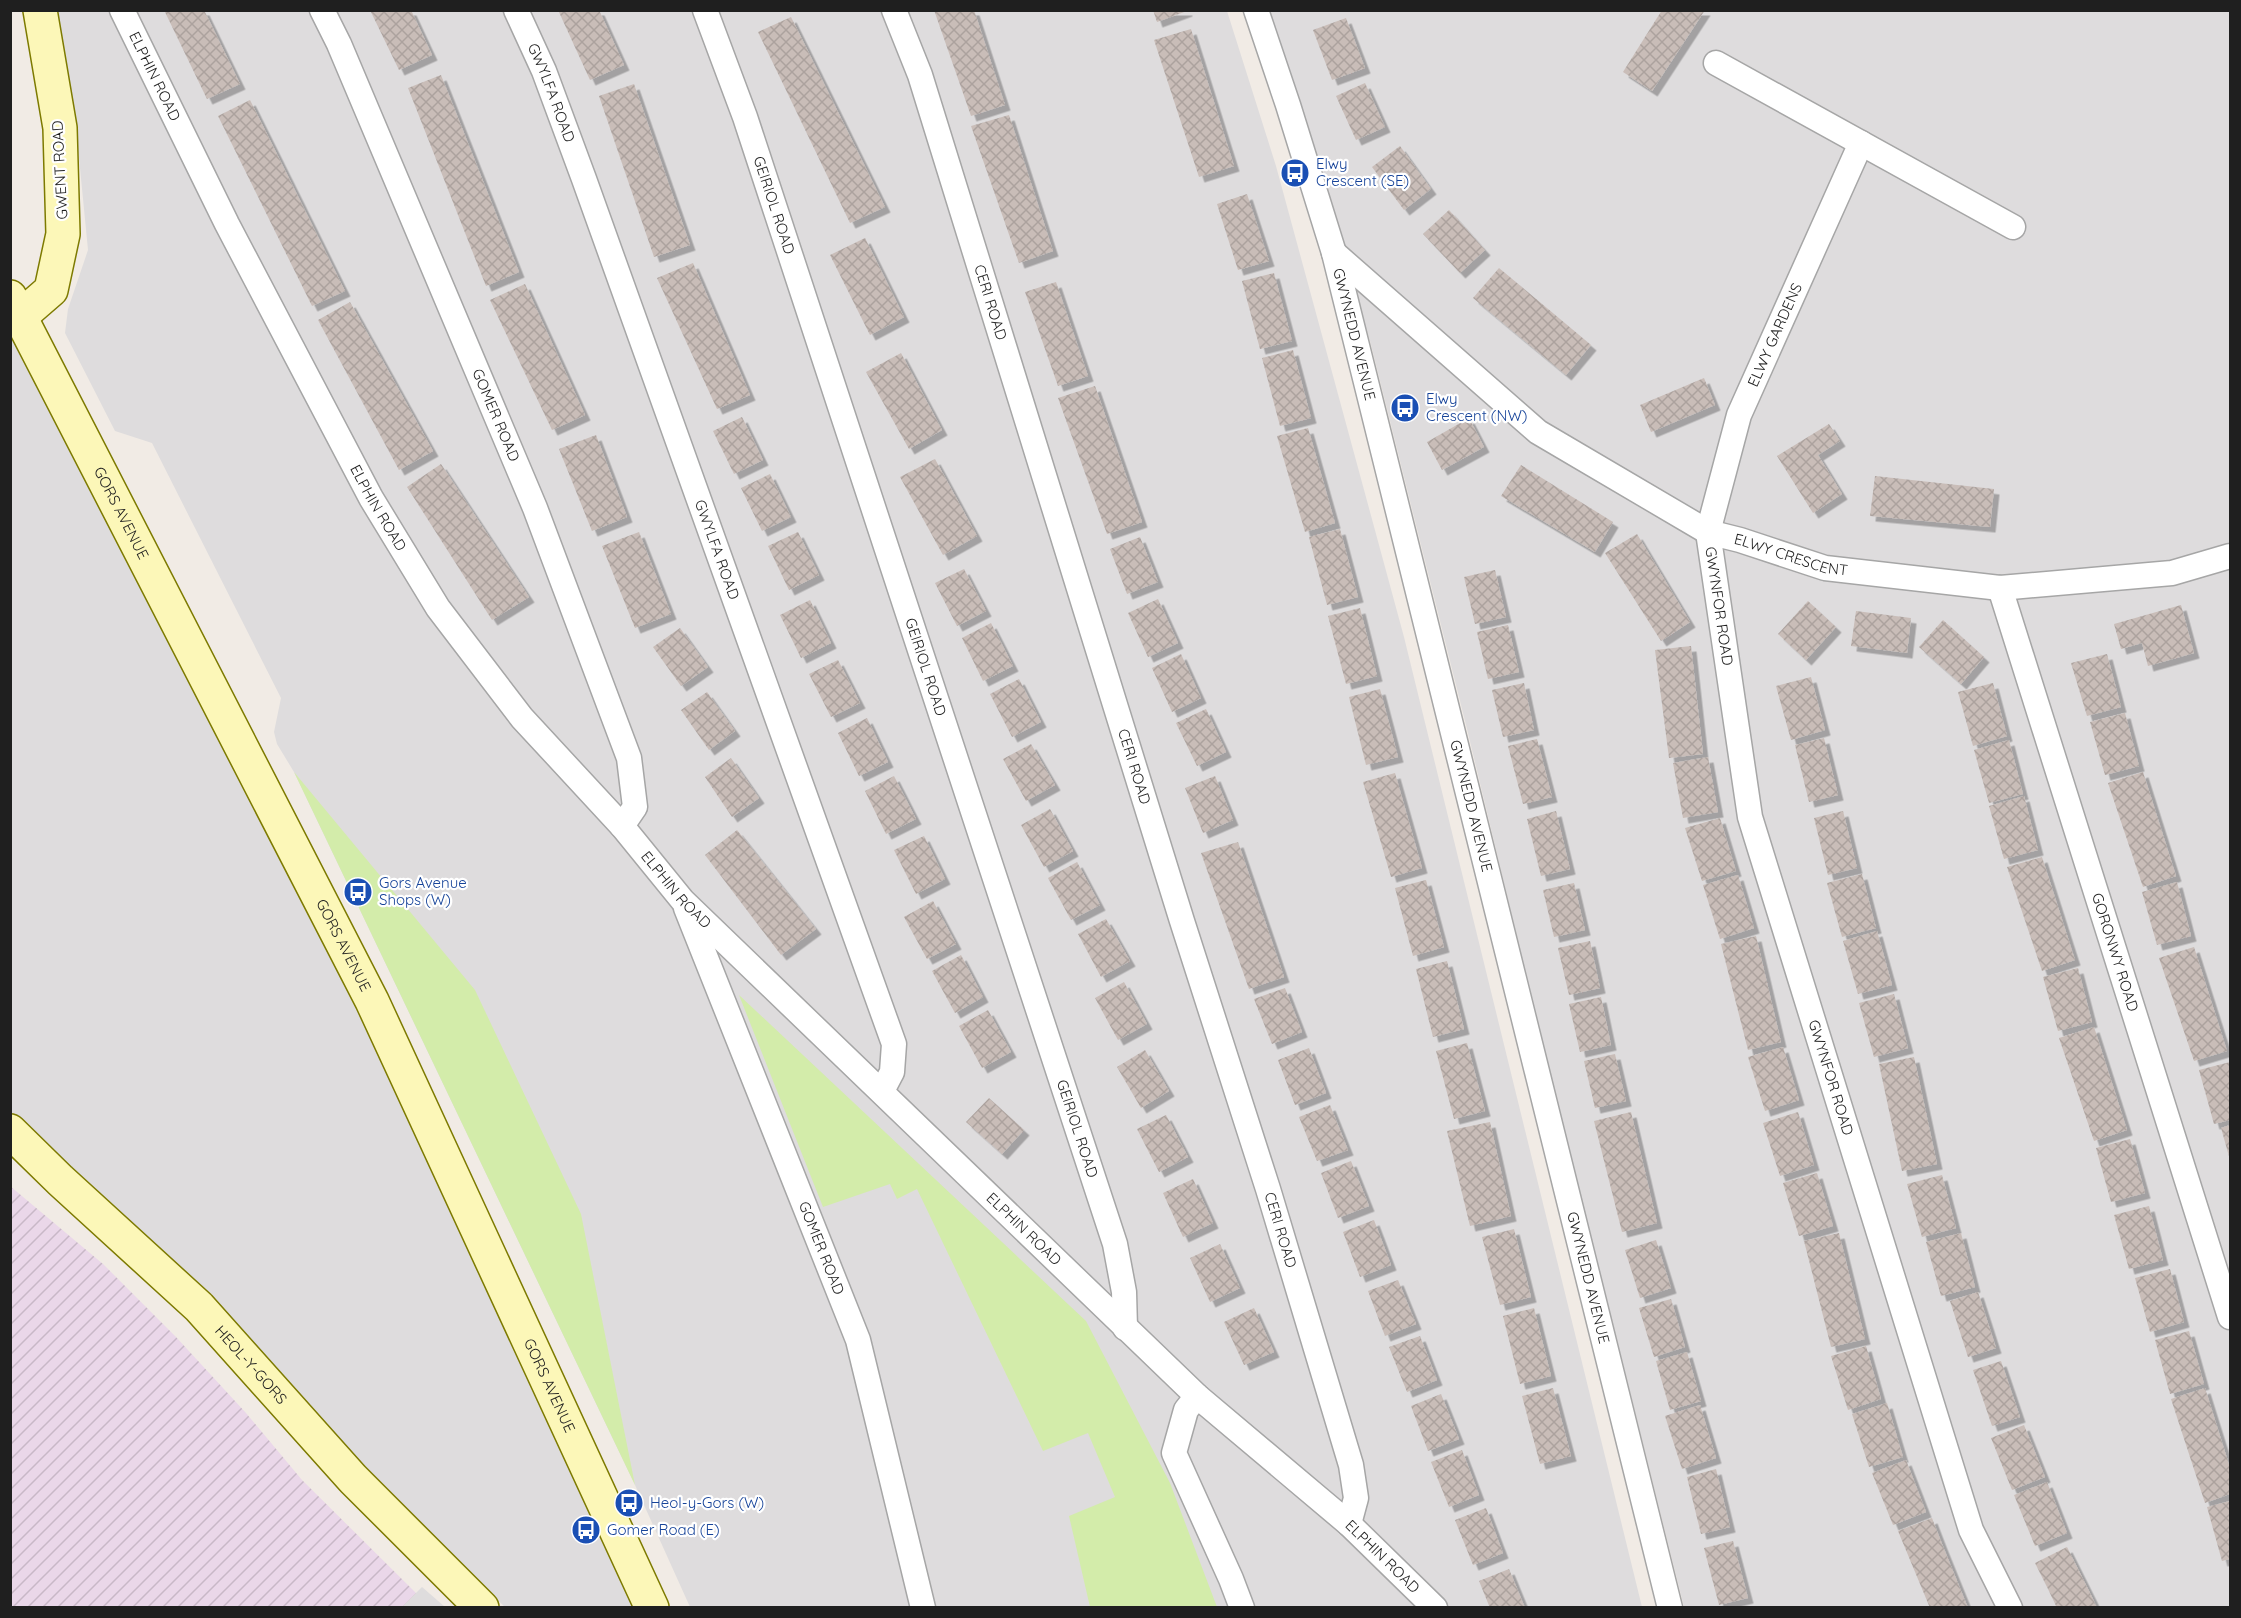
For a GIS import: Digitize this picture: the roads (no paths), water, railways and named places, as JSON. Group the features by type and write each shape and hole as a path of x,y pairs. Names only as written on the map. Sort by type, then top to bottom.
{"street":[{"name":"GWENT ROAD","path":"14,314 51,290 63,234 60,128 40,10"},
{"name":"ELPHIN ROAD","path":"122,10 227,224 371,498 438,609 522,718 622,826 683,901 1197,1396 1349,1524 1435,1608"},
{"name":"GOMER ROAD","path":"322,10 339,44 535,508 629,758 635,807 622,826"},
{"name":"GWYLFA ROAD","path":"516,10 544,71 584,179 894,1044 892,1072 882,1091"},
{"name":"GEIRIOL ROAD","path":"705,10 745,117 1114,1244 1124,1292 1125,1328"},
{"name":"CERI ROAD","path":"894,10 923,86 1182,921 1268,1189 1351,1464 1356,1498 1349,1524"},
{"name":"GWYNEDD AVENUE","path":"1256,10 1334,253 1670,1608"},
{"path":"1716,63 2013,228"},
{"name":"ELWY GARDENS","path":"1708,532 1739,415 1861,143"},
{"name":"ELWY CRESCENT","path":"1334,253 1538,432 1708,532 1825,568 2000,588 2172,573 2230,556"},
{"name":"GORS AVENUE","path":"14,314 372,1001 652,1608"},
{"name":"GWYNFOR ROAD","path":"1708,532 1750,817 1971,1530 2010,1608"},
{"name":"GORONWY ROAD","path":"2000,588 2230,1317"},
{"name":"GOMER ROAD","path":"683,901 858,1340 922,1608"},
{"name":"HEOL-Y-GORS","path":"10,1131 199,1307 353,1479 482,1608"},
{"path":"1197,1396 1186,1410 1177,1436 1174,1454 1242,1608"}],"place":[{"name":"Elwy Crescent (SE)","path":"1295,173"},
{"name":"Elwy Crescent (NW)","path":"1405,408"},
{"name":"Gors Avenue Shops (W)","path":"358,892"},
{"name":"Heol-y-Gors (W)","path":"629,1503"},
{"name":"Gomer Road (E)","path":"586,1530"}]}
